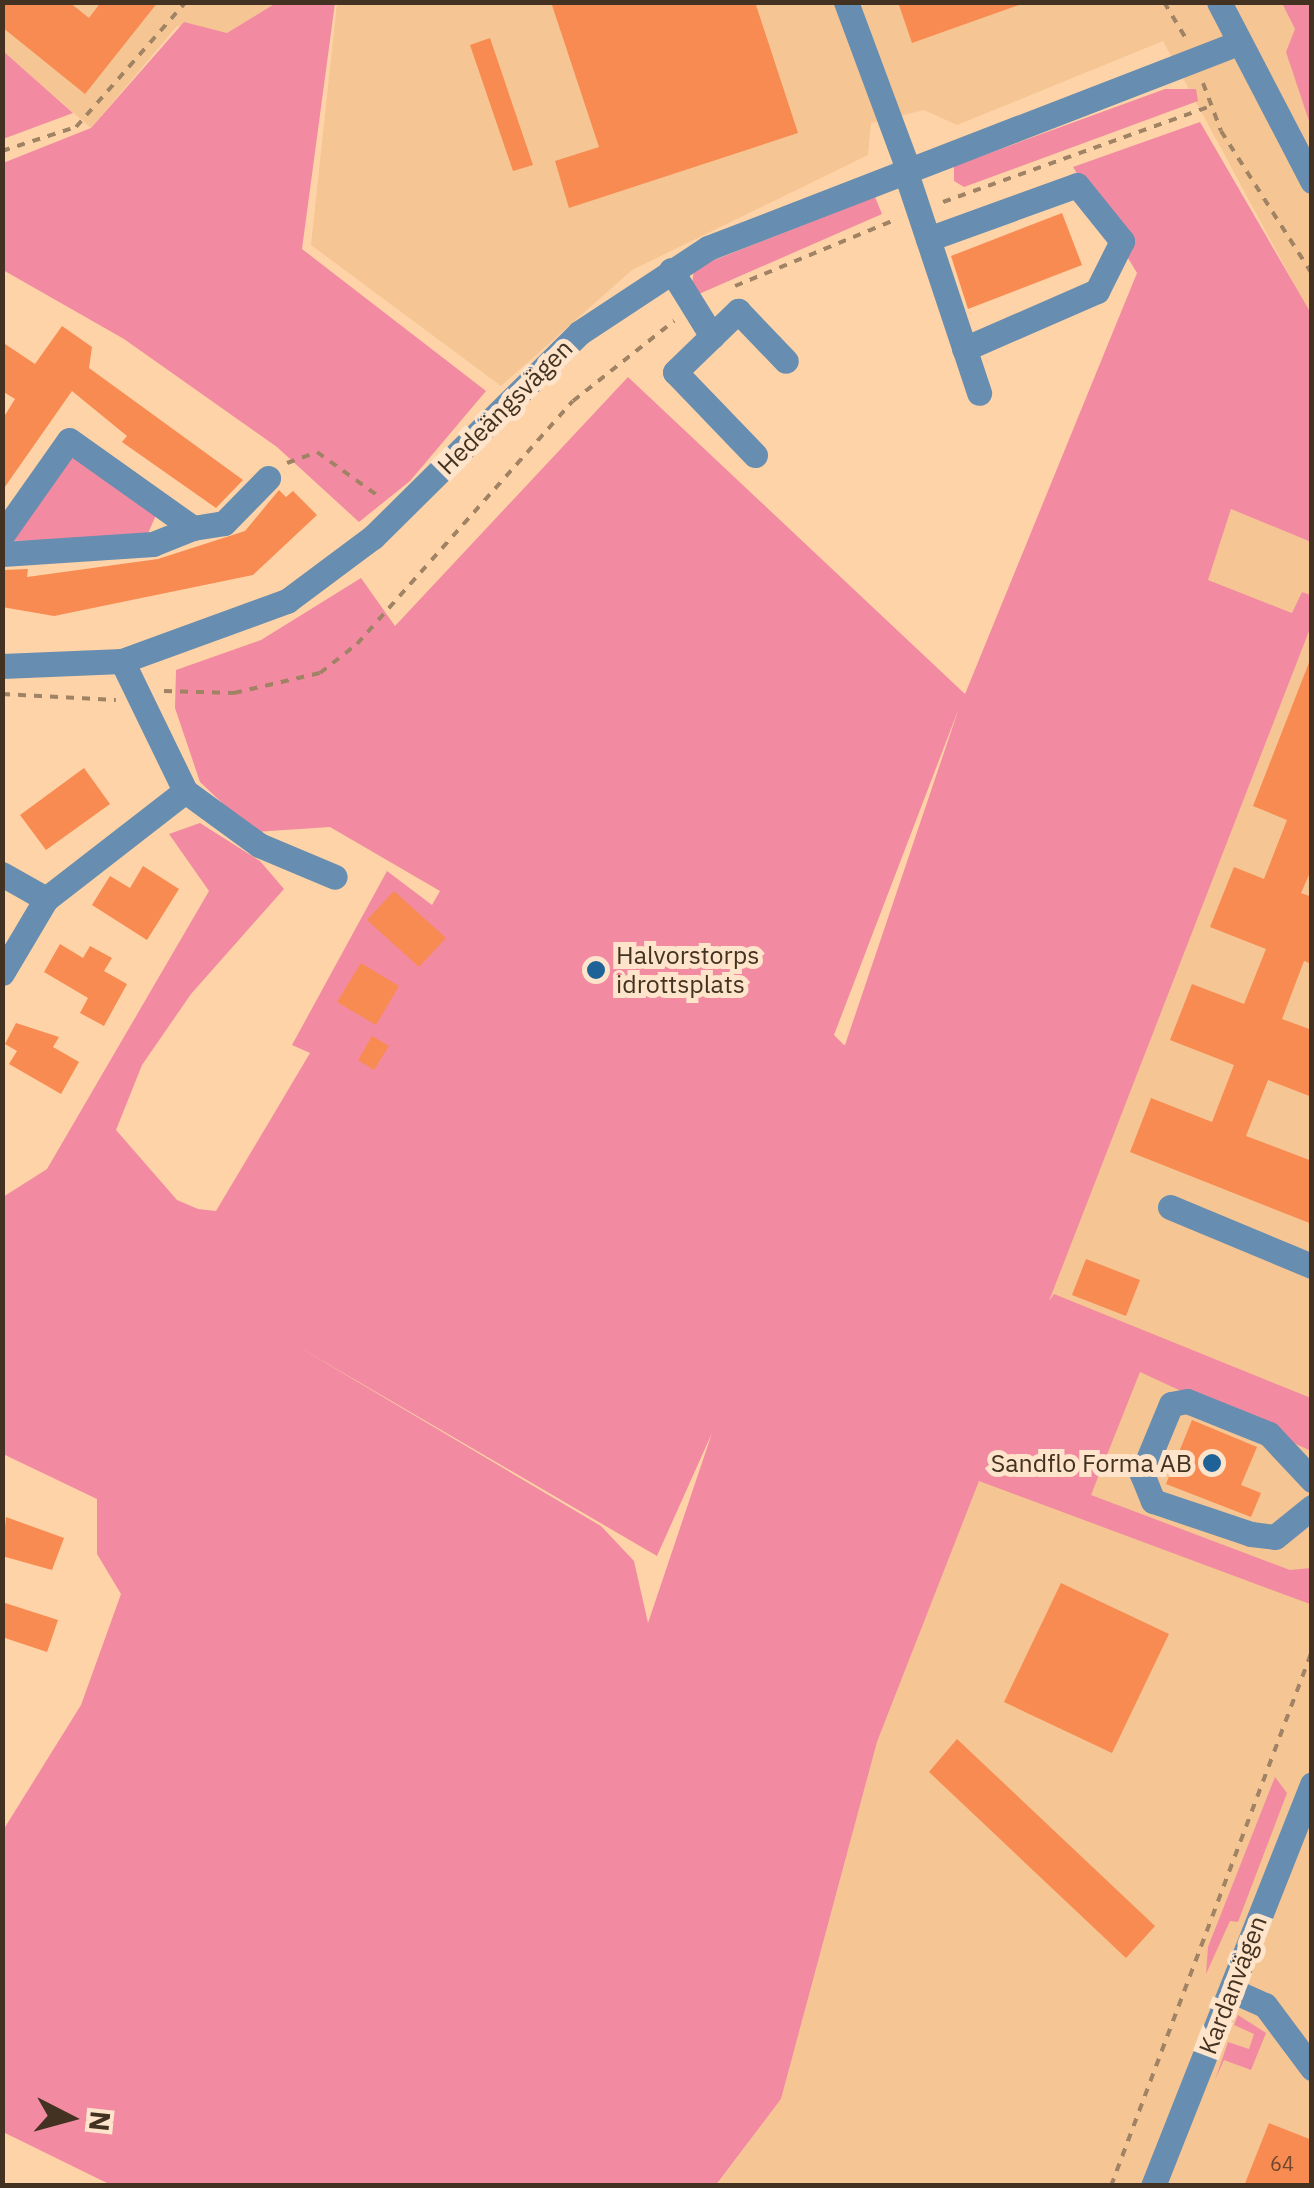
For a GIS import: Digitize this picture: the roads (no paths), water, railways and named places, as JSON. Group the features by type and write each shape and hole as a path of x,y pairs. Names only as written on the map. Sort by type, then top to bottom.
{"street":[{"path":"846,2 906,167 979,393"},
{"path":"1219,2 1312,181"},
{"name":"Hedeängsvägen","path":"2,666 122,662 288,601 400,511 579,333 671,270 906,167 1238,42"},
{"path":"928,240 1077,185 1122,241 1097,292 964,348"},
{"path":"671,270 712,336"},
{"path":"755,456 675,372 738,311 786,361"},
{"path":"2,536 52,454 76,440 192,528"},
{"path":"2,554 154,544 192,528 224,524 268,478"},
{"path":"122,662 185,791 258,845 335,877"},
{"path":"2,974 46,899 185,791"},
{"path":"2,874 46,899"},
{"path":"1170,1207 1312,1266"},
{"path":"1312,1480 1269,1434 1188,1401 1170,1404 1142,1474 1153,1501 1250,1534 1275,1536 1312,1507"},
{"name":"Kardanvägen","path":"1153,2186 1312,1784"},
{"path":"1231,1990 1264,2005 1312,2068"}],"place":[{"name":"Halvorstorps idrottsplats","path":"596,970"},
{"name":"Sandflo Forma AB","path":"1212,1463"}]}
